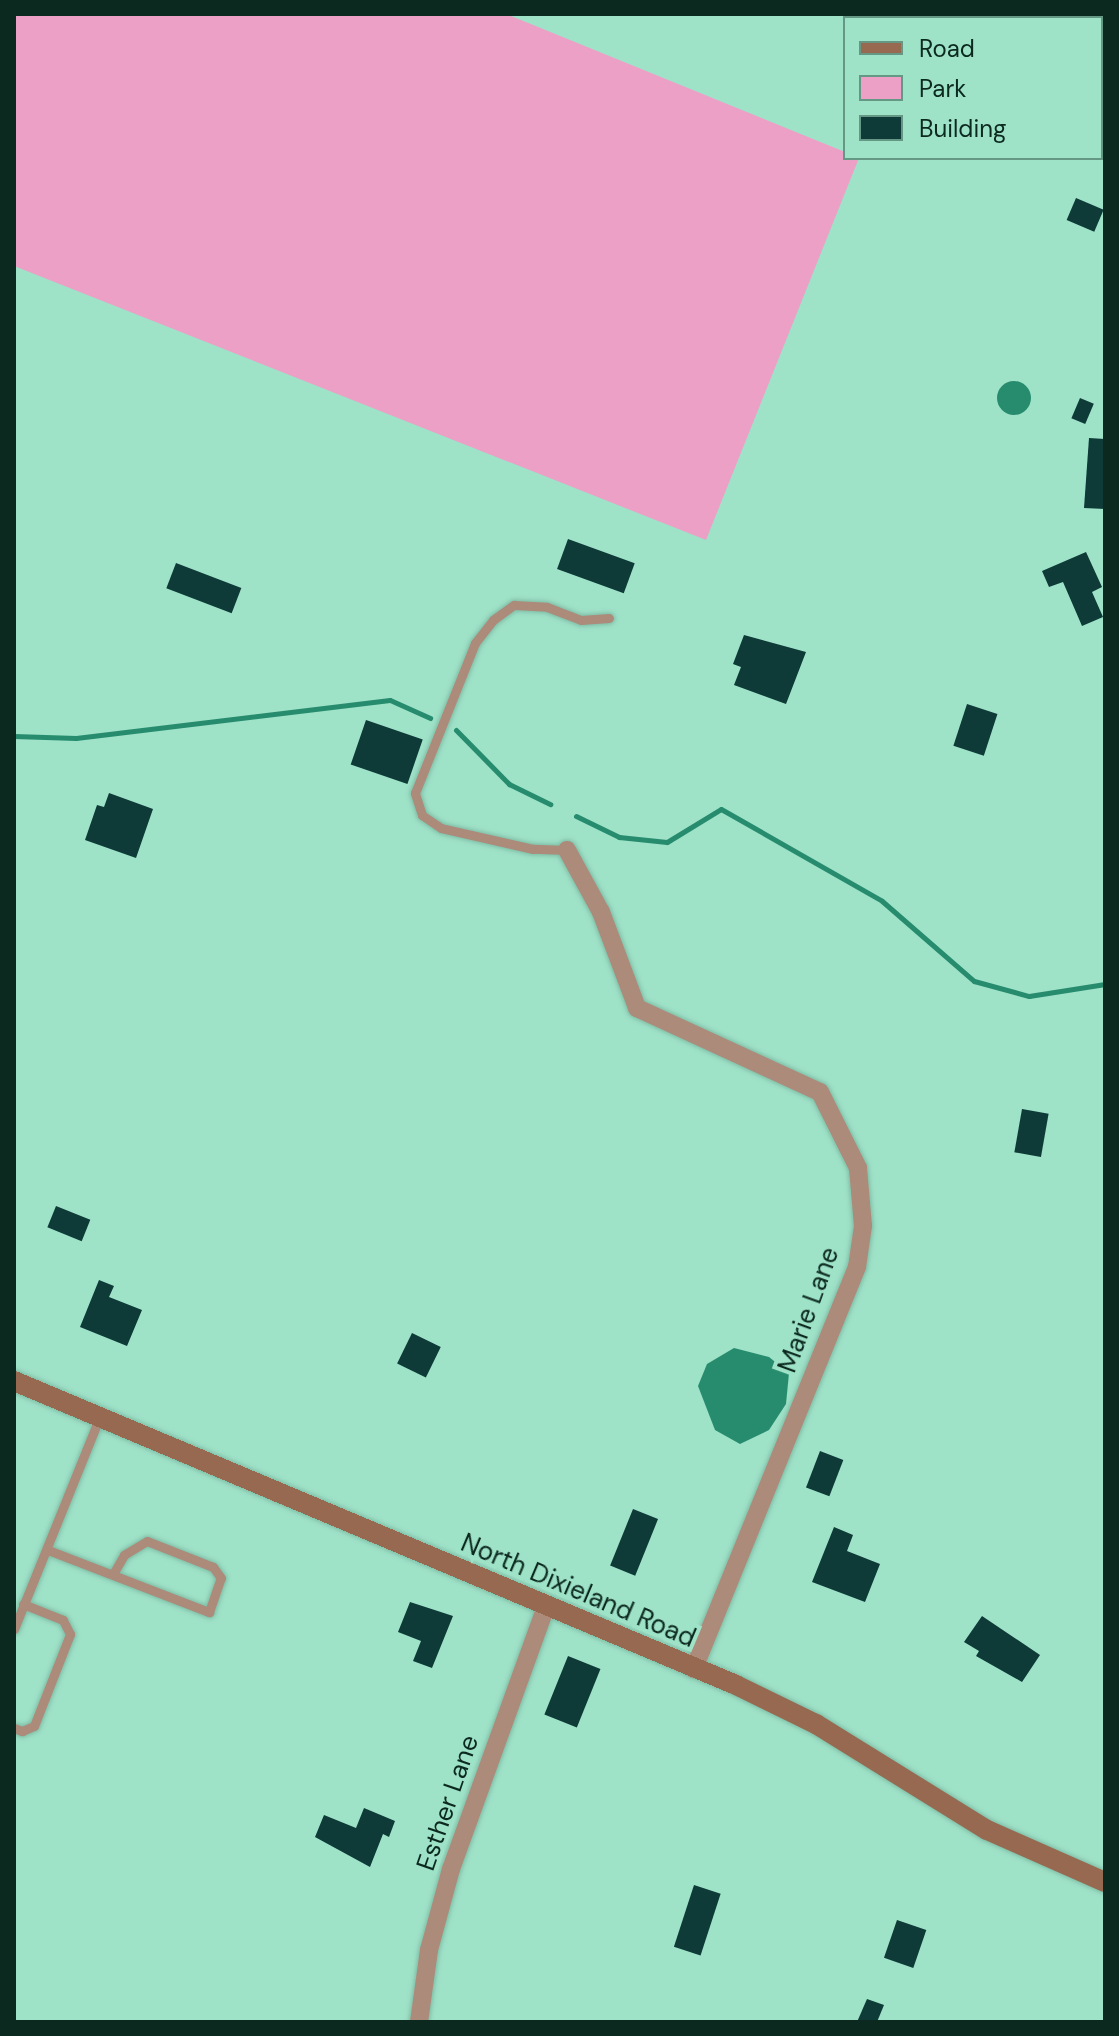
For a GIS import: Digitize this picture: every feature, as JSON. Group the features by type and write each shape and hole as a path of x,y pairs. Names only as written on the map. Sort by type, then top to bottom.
{"street":[{"name":"Marie Lane","path":"567,850 601,912 637,1008 820,1092 858,1168 863,1226 857,1267 694,1669"},
{"name":"North Dixieland Road","path":"14,1381 694,1669 816,1724 987,1830 1105,1882"},
{"name":"Esther Lane","path":"419,2022 429,1950 451,1869 546,1606"}],"lane":[{"path":"567,850 533,849 441,828 422,815 415,793 475,643 493,620 514,605 547,607 581,620 609,618"},
{"path":"14,1629 100,1416"},
{"path":"48,1550 209,1612 221,1578 213,1567 147,1541 124,1555 113,1574"},
{"path":"14,1728 22,1731 34,1726 70,1634 63,1620 23,1604"}],"green space":[{"path":"14,14 506,14 843,151 843,160 858,160 706,540 14,266"}],"shaded area":[{"path":"1014,381 1026,386 1031,398 1026,410 1014,415 1002,410 997,398 1002,386"},
{"path":"734,1348 769,1357 789,1373 786,1404 769,1430 740,1444 715,1430 698,1386 707,1364"}],"building":[{"path":"1076,198 1104,210 1094,232 1067,220"},
{"path":"1080,398 1094,404 1085,424 1071,418"},
{"path":"1089,438 1105,439 1105,509 1084,508"},
{"path":"568,539 635,563 624,593 557,569"},
{"path":"1086,552 1102,587 1092,592 1103,617 1082,626 1063,582 1049,587 1042,571"},
{"path":"176,563 241,588 232,613 166,588"},
{"path":"744,635 806,652 786,704 734,685 741,667 733,664"},
{"path":"967,704 997,714 984,756 953,746"},
{"path":"366,720 423,740 407,784 351,764"},
{"path":"109,793 153,809 136,858 85,840 97,805 104,807"},
{"path":"1022,1109 1049,1114 1041,1157 1014,1152"},
{"path":"56,1206 90,1220 82,1241 47,1227"},
{"path":"99,1280 114,1286 109,1297 142,1310 127,1346 80,1327"},
{"path":"412,1333 441,1347 426,1378 397,1364"},
{"path":"820,1451 843,1460 829,1496 806,1487"},
{"path":"633,1509 658,1519 635,1576 610,1566"},
{"path":"834,1527 853,1535 847,1551 880,1564 865,1602 812,1582"},
{"path":"410,1602 453,1616 432,1668 413,1661 421,1641 398,1632"},
{"path":"982,1616 1040,1655 1022,1682 976,1656 979,1651 964,1642"},
{"path":"568,1656 600,1669 577,1728 544,1714"},
{"path":"364,1808 395,1821 389,1837 383,1834 370,1867 315,1837 324,1815 356,1828"},
{"path":"694,1885 721,1894 701,1955 674,1947"},
{"path":"897,1920 926,1930 913,1968 884,1958"},
{"path":"867,1999 884,2005 877,2022 857,2022"}],"waterway":[{"path":"14,736 76,738 390,700 430,718"},
{"path":"456,730 509,784 550,804"},
{"path":"576,816 619,837 667,842 721,809 882,901 974,981 1029,996 1105,984"}]}
